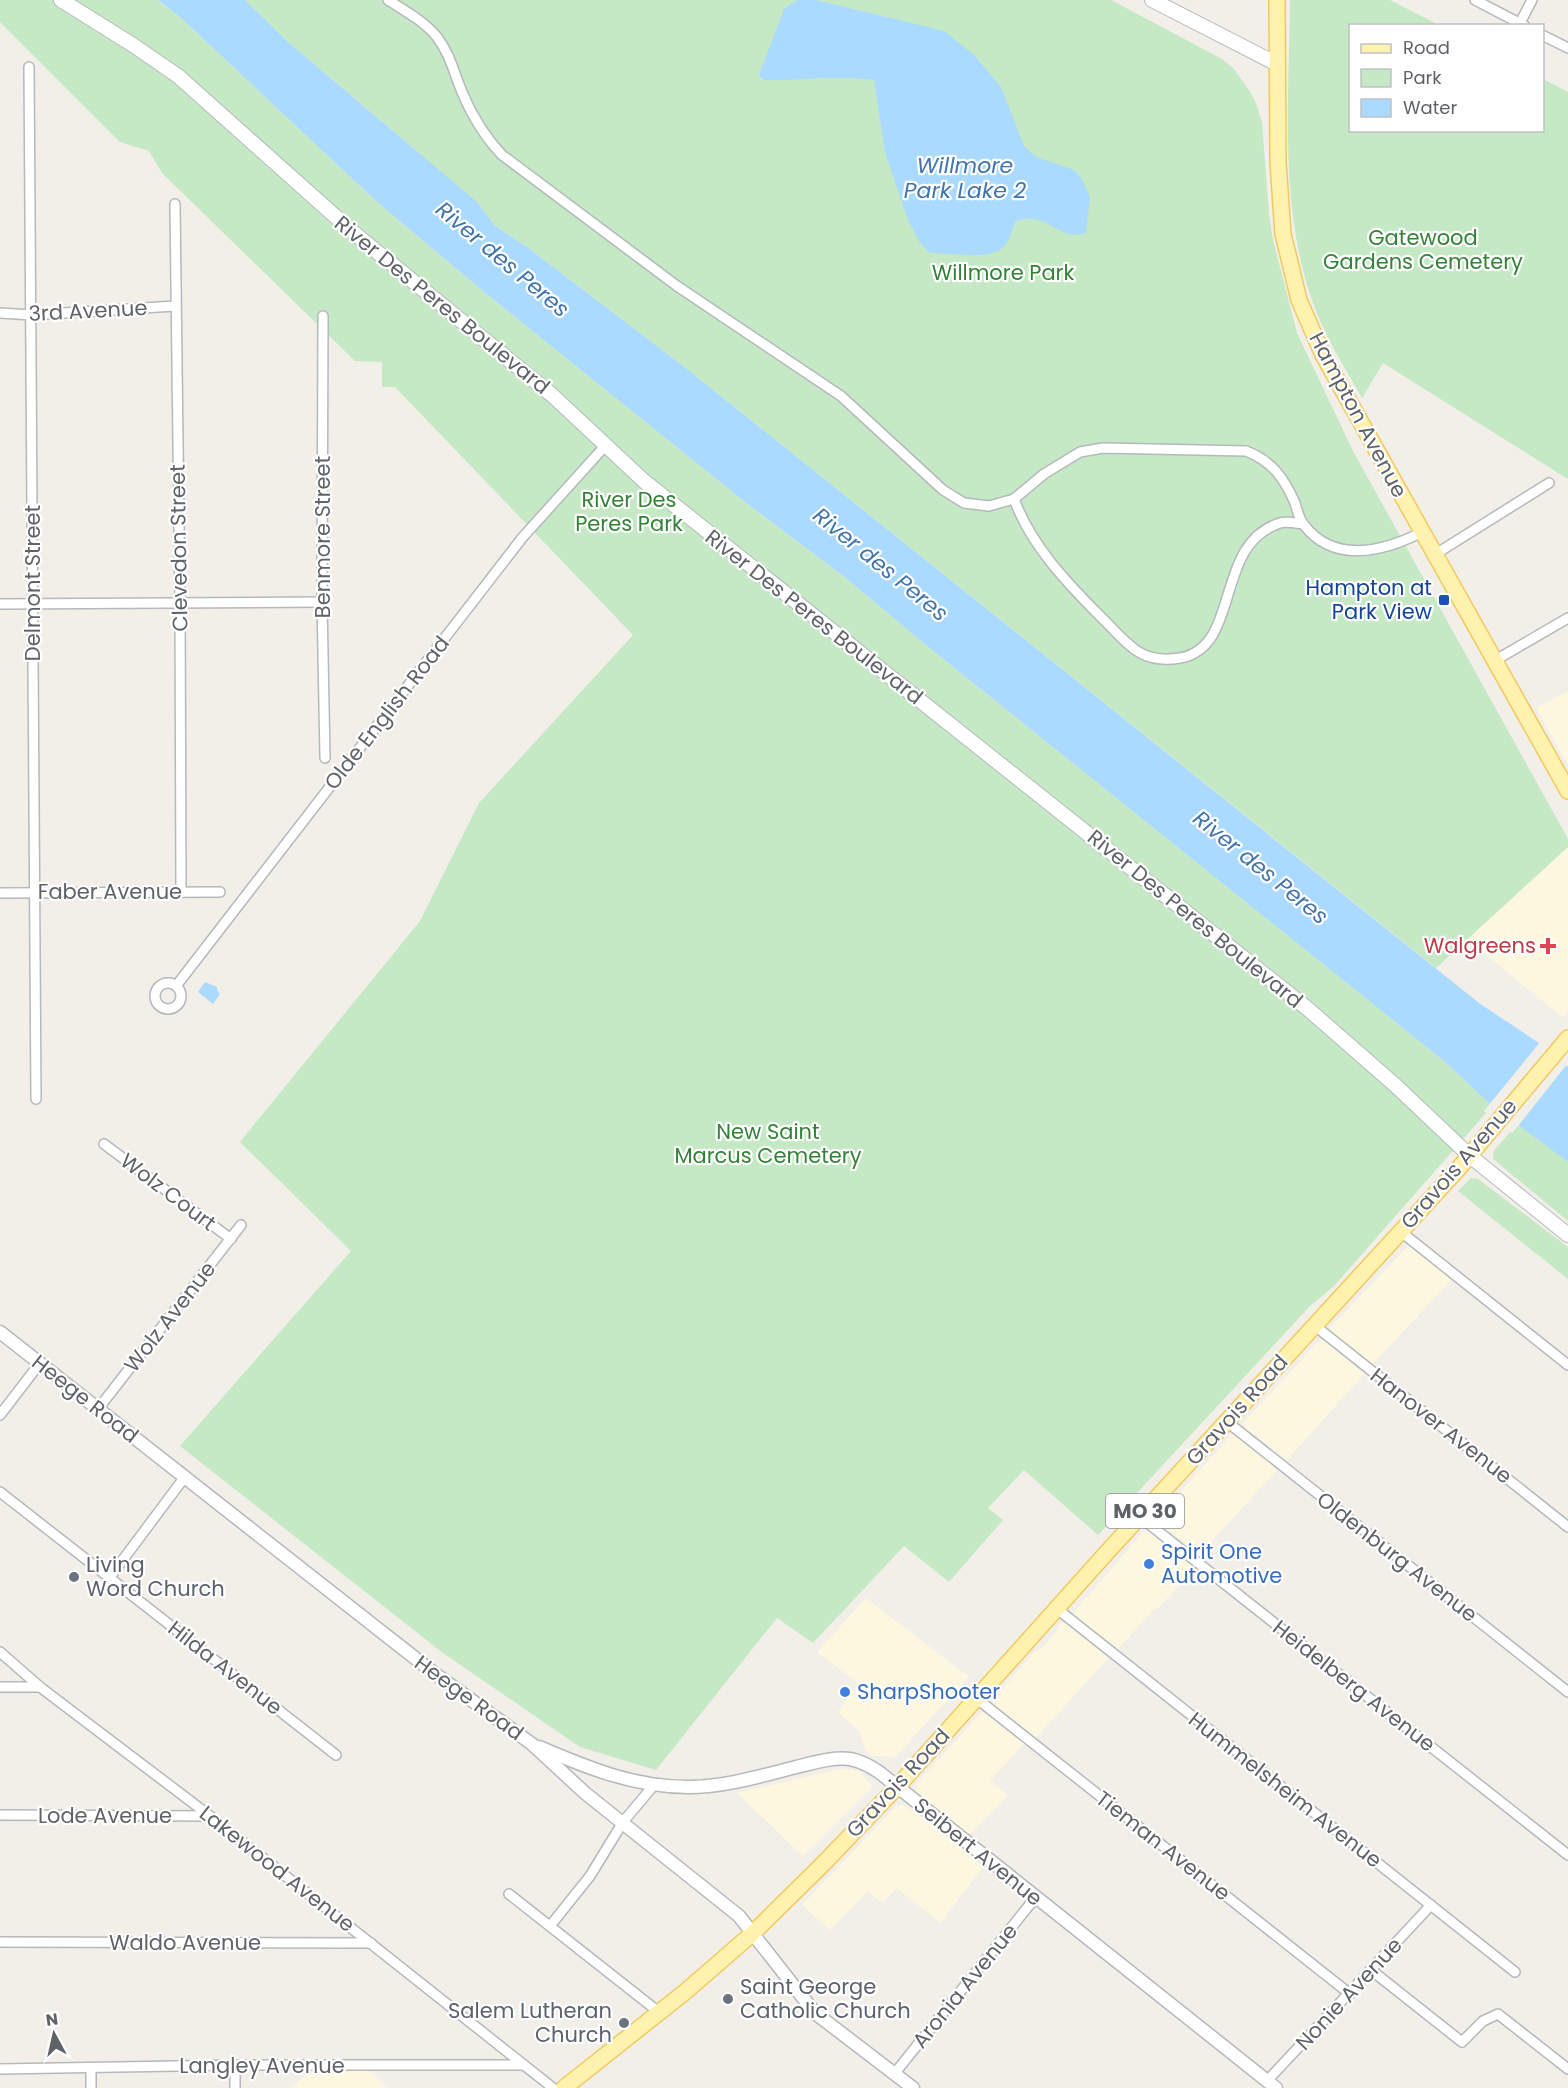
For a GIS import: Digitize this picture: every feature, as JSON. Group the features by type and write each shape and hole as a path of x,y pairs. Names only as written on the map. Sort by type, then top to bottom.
{"main road":[{"name":"River Des Peres Boulevard","path":"61,0 134,45 178,76 328,212 537,383 655,490 1300,1002 1395,1085 1470,1156 1568,1235"},
{"path":"1152,0 1277,64"},
{"name":"Hampton Avenue","path":"1277,0 1280,207 1287,258 1299,300 1323,355 1568,791"},
{"name":"Gravois Avenue","path":"1348,1288 1470,1156 1565,1042"},
{"name":"Gravois Road","path":"564,2088 660,2013 753,1933 823,1864 897,1787 1056,1608 1348,1288"}],"street":[{"path":"388,0 423,23 436,36 454,66 462,91 481,129 516,168 678,286 842,396 943,490 964,503 989,506 1014,499 1044,474 1080,452 1103,448 1246,451 1266,461 1284,479 1303,524 1326,546 1349,551 1372,550 1407,540 1422,532"},
{"path":"1475,0 1522,24 1532,0"},
{"path":"1544,36 1568,48"},
{"name":"Delmont Street","path":"29,67 36,1099"},
{"name":"Clevedon Street","path":"175,204 181,891"},
{"name":"3rd Avenue","path":"0,313 32,315 176,306"},
{"name":"Benmore Street","path":"323,316 322,602 325,758"},
{"name":"Olde English Road","path":"176,986 522,538 605,446"},
{"path":"1434,555 1549,483"},
{"path":"1014,499 1019,512 1054,568 1138,653 1160,661 1197,652 1210,641 1218,626 1240,557 1259,534 1281,522 1303,524"},
{"path":"0,604 322,602"},
{"path":"1494,661 1568,618"},
{"name":"Faber Avenue","path":"0,893 220,892"},
{"name":"Wolz Court","path":"104,1144 231,1239"},
{"name":"Wolz Avenue","path":"98,1409 241,1225"},
{"path":"1400,1231 1568,1365"},
{"name":"Hanover Avenue","path":"1314,1325 1568,1527"},
{"name":"Heege Road","path":"0,1332 434,1673 532,1744 561,1772 739,1916 815,2013 913,2088"},
{"path":"0,1414 40,1363"},
{"name":"Oldenburg Avenue","path":"1227,1421 1568,1692"},
{"path":"110,1577 184,1478"},
{"name":"Hilda Avenue","path":"0,1492 336,1755"},
{"name":"Heidelberg Avenue","path":"1140,1517 1568,1855"},
{"name":"Hummelsheim Avenue","path":"1056,1608 1515,1972"},
{"name":"Lakewood Avenue","path":"0,1652 40,1687 210,1816 552,2088"},
{"path":"0,1687 40,1687"},
{"name":"Tieman Avenue","path":"976,1698 1350,1994"},
{"name":"Seibert Avenue","path":"532,1744 591,1769 654,1785 710,1785 842,1758 859,1761 879,1772 1272,2085"},
{"path":"550,1926 590,1876 623,1822 654,1785"},
{"name":"Lode Avenue","path":"0,1815 210,1816"},
{"path":"509,1894 660,2013"},
{"name":"Aronia Avenue","path":"895,2073 1035,1898"},
{"name":"Nonie Avenue","path":"1272,2085 1371,1970 1431,1905"},
{"name":"Waldo Avenue","path":"0,1942 370,1943"},
{"path":"1371,1970 1462,2042 1483,2021 1498,2014 1568,2069"},
{"path":"235,2065 235,2088"},
{"name":"Langley Avenue","path":"0,2068 524,2065"},
{"path":"90,2069 91,2088"}],"shaded area":[{"path":"1568,691 1568,765 1536,708"},
{"path":"1568,847 1568,1011 1562,1017 1467,939"},
{"path":"1410,1246 1452,1279 1373,1364 1330,1331 1330,1328"},
{"path":"1324,1339 1364,1374 1287,1460 1245,1428 1244,1422 1320,1340"},
{"path":"1233,1434 1278,1469 1199,1555 1155,1519"},
{"path":"1144,1531 1149,1531 1195,1569 1159,1607 1152,1611 1118,1649 1074,1615"},
{"path":"866,1598 969,1677 895,1757 872,1756 865,1750 860,1732 838,1712 859,1684 817,1652"},
{"path":"1061,1622 1065,1622 1109,1657 1036,1738 994,1706 993,1701 1034,1652 1041,1649 1055,1633"},
{"path":"985,1711 1025,1743 990,1781 1008,1795 967,1837 917,1792 916,1787 917,1783"},
{"path":"840,1769 858,1770 873,1786 803,1856 737,1793"},
{"path":"896,1806 906,1806 984,1866 940,1923 897,1888 882,1903 868,1891 830,1930 802,1905"},
{"path":"369,2070 387,2088 291,2088 306,2074"}],"green space":[{"name":"New Saint Marcus Cemetery","path":"0,0 158,0 180,17 376,201 483,291 745,502 847,579 927,646 1444,1061 1490,1104 1484,1111 1486,1113 1334,1286 1310,1306 1098,1535 1024,1470 988,1508 1003,1520 949,1582 904,1546 813,1643 777,1618 656,1770 580,1747 443,1653 180,1446 351,1251 240,1142 420,921 479,803 633,635 395,387 382,387 382,362 355,361 162,173 149,151 120,142 0,22"},
{"name":"Willmore Park","path":"245,0 1111,0 1222,59 1233,68 1249,90 1262,122 1273,240 1297,333 1353,451 1568,839 1568,847 1436,968 687,369 527,247 494,225 417,151 288,42"},
{"name":"Gatewood Gardens Cemetery","path":"1290,0 1390,0 1437,24 1349,24 1349,132 1544,132 1544,80 1568,92 1568,479 1383,363 1362,398 1322,326 1302,264 1294,227 1290,190 1288,114"},
{"path":"1520,1124 1568,1162 1568,1221 1493,1159 1494,1151"},
{"path":"1471,1178 1478,1179 1568,1247 1568,1279 1458,1191"}],"water":[{"name":"River des Peres","path":"158,0 245,0 288,42 477,202 494,225 527,247 687,369 1479,1003 1539,1043 1566,1065 1568,1067 1568,1162 1490,1104 1444,1061 927,646 847,579 745,502 483,291 376,201 180,17"},
{"name":"Willmore Park Lake 2","path":"798,0 816,0 944,31 974,55 1001,87 1024,146 1036,157 1074,170 1082,179 1090,197 1086,233 1068,234 1044,222 1026,219 1015,222 1009,238 998,251 984,255 930,253 920,243 908,220 885,152 874,80 846,78 764,80 759,75 784,9"},
{"path":"205,982 217,987 220,994 213,1004 198,992"}],"pier":[{"path":"1541,1041 1568,1063 1518,1126 1488,1106"}],"place":[{"name":"Hampton at Park View","path":"1444,600"},
{"name":"Walgreens","path":"1548,946"},
{"name":"Spirit One Automotive","path":"1149,1564"},
{"name":"Living Word Church","path":"74,1577"},
{"name":"SharpShooter","path":"845,1692"},
{"name":"Saint George Catholic Church","path":"728,1999"},
{"name":"Salem Lutheran Church","path":"624,2023"}],"park label":[{"name":"River Des Peres Park","path":"629,512"}]}
